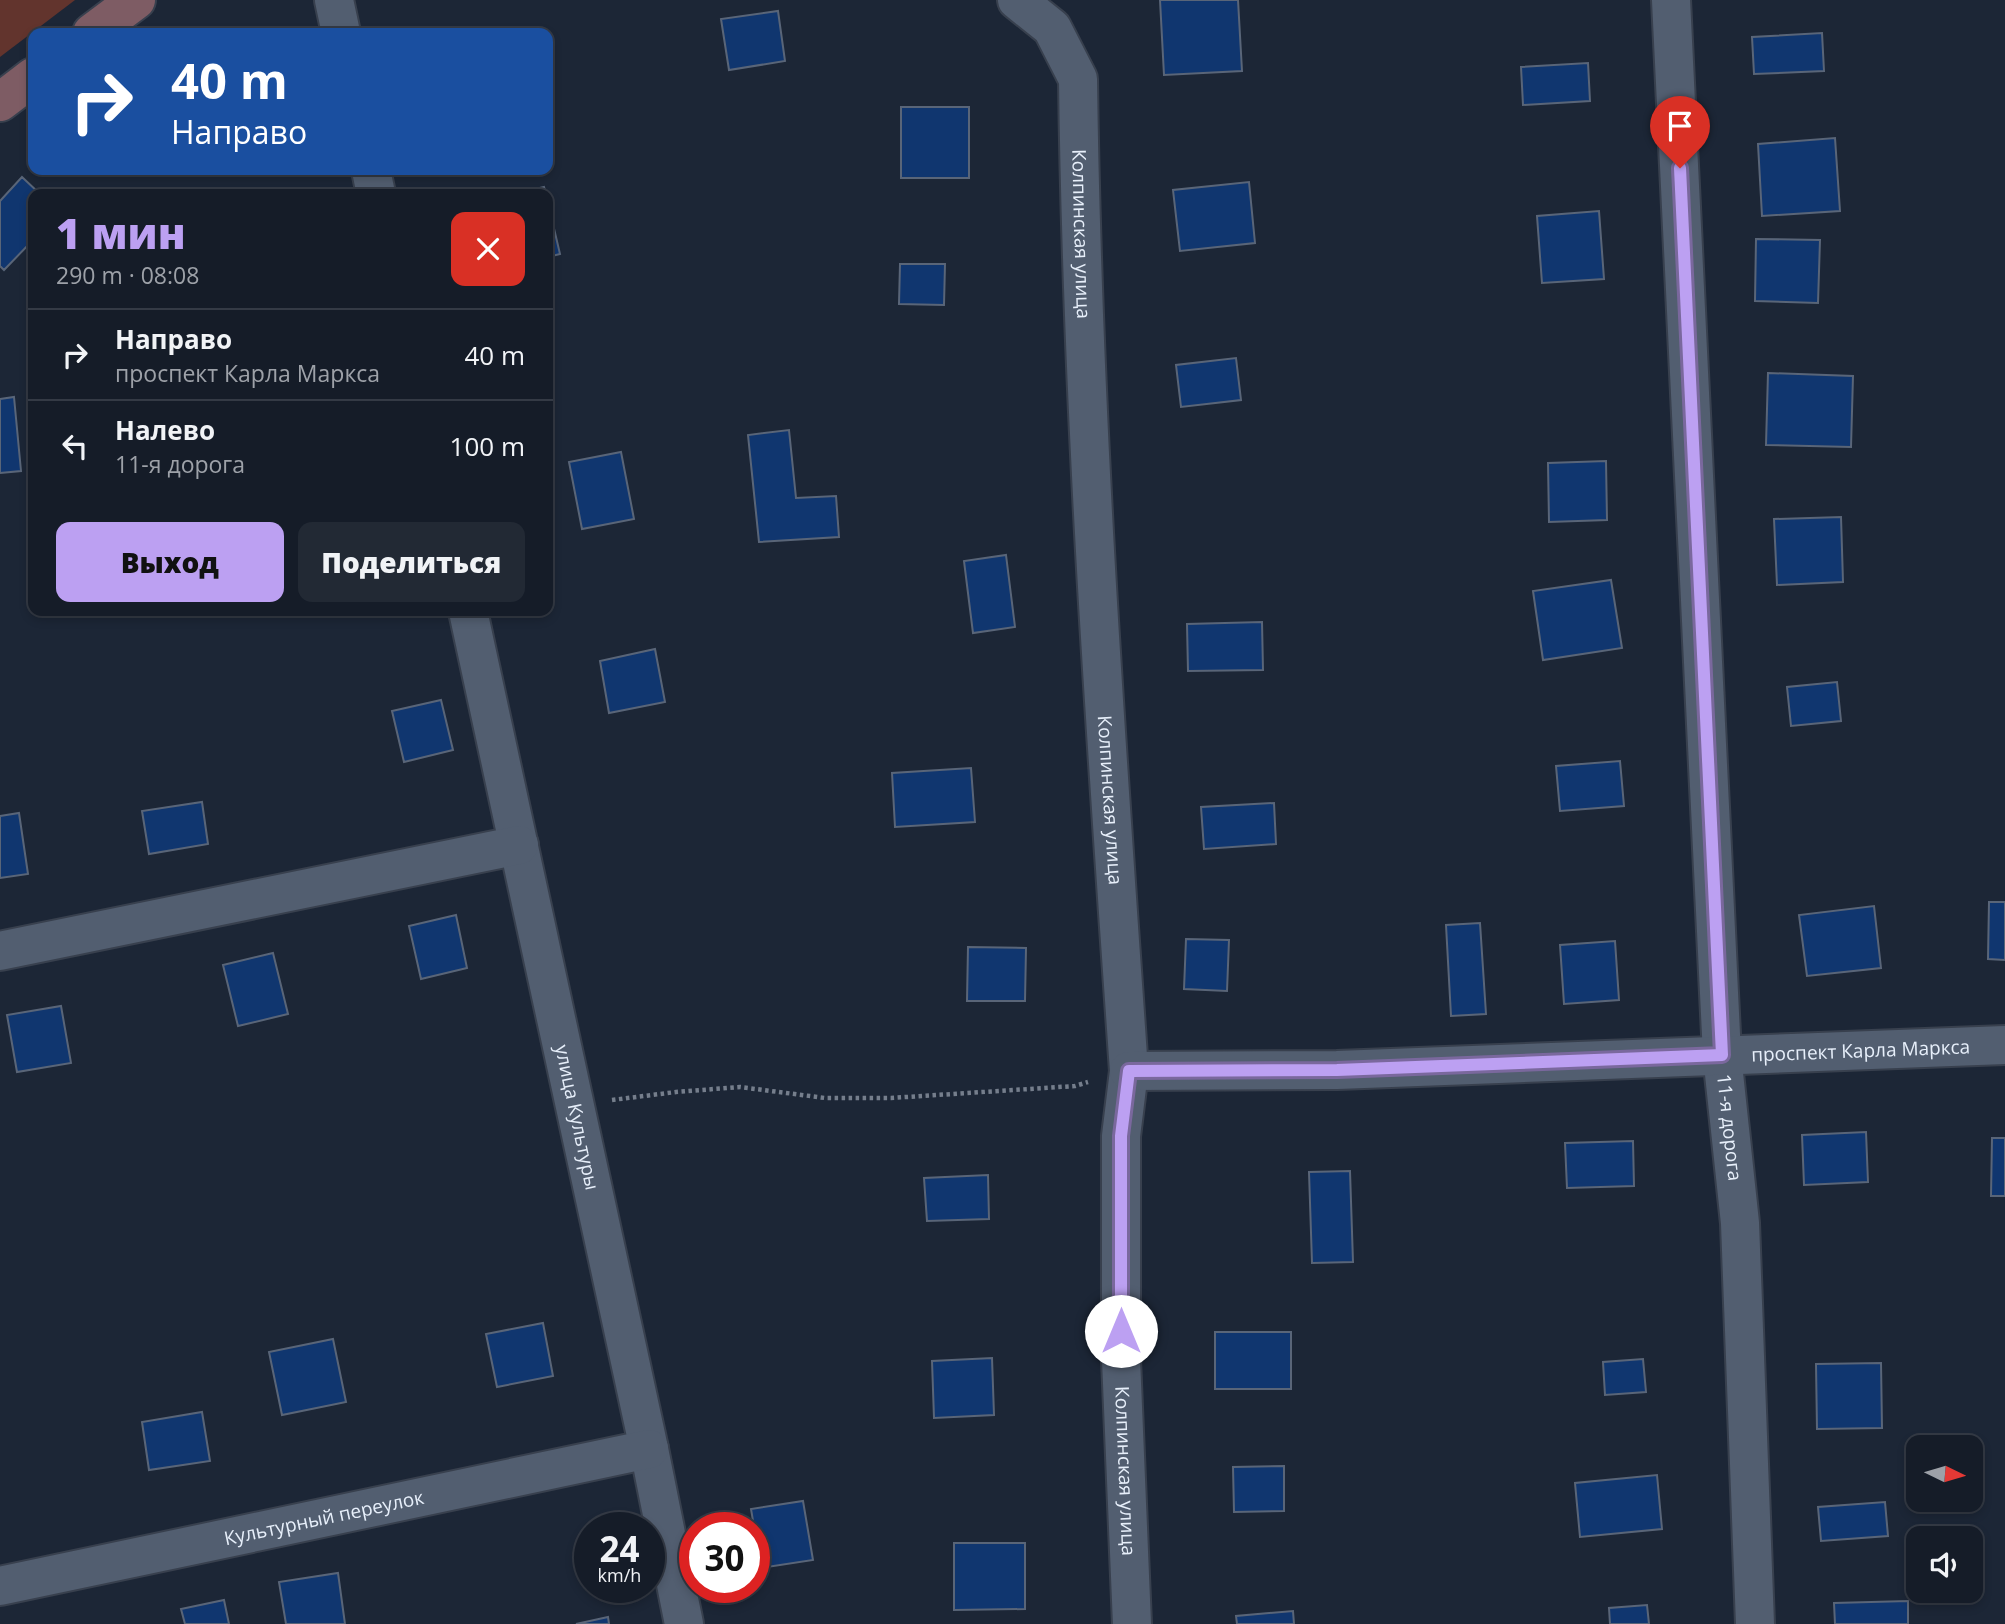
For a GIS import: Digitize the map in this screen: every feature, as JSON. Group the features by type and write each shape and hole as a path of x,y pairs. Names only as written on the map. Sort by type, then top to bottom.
{"street":[{"path":"99,28 136,0"},
{"path":"334,0 340,28"},
{"name":"Колпинская улица","path":"1017,0 1052,28 1077,79 1089,438 1102,680 1129,1071 1121,1136 1121,1359 1132,1624"},
{"name":"11-я дорога","path":"1671,0 1722,1055 1740,1223 1755,1624"},
{"path":"0,102 28,81"},
{"name":"улица Культуры","path":"469,616 649,1449 684,1624"},
{"path":"0,951 519,845"},
{"name":"проспект Карла Маркса","path":"1129,1071 1337,1070 2005,1045"},
{"name":"Культурный переулок","path":"0,1586 649,1449"}],"path":[{"path":"575,1105 740,1087 825,1098 891,1098 1075,1086 1129,1071"}],"shaded area":[{"path":"0,0 75,0 38,28 28,28 28,36 0,57"}],"building":[{"path":"1160,0 1238,0 1242,71 1164,75"},
{"path":"778,11 785,61 729,70 721,19"},
{"path":"1822,33 1824,71 1754,74 1752,37"},
{"path":"1588,63 1590,101 1523,105 1521,67"},
{"path":"901,107 969,107 969,178 901,178"},
{"path":"1835,138 1840,211 1762,216 1758,144"},
{"path":"22,177 35,189 28,189 28,245 4,270 0,266 0,201"},
{"path":"1249,182 1255,243 1180,251 1173,190"},
{"path":"1599,211 1604,279 1542,283 1537,216"},
{"path":"553,224 560,254 553,256"},
{"path":"1756,239 1820,240 1818,303 1755,301"},
{"path":"900,264 945,264 944,305 899,304"},
{"path":"1236,358 1241,400 1181,407 1176,365"},
{"path":"1768,373 1853,376 1851,447 1766,445"},
{"path":"14,397 21,471 0,473 0,399"},
{"path":"789,430 796,498 836,496 839,537 759,542 748,435"},
{"path":"621,452 634,519 582,529 569,462"},
{"path":"1606,461 1607,520 1549,522 1548,463"},
{"path":"1841,517 1843,582 1777,585 1774,519"},
{"path":"1006,555 1015,627 973,633 964,561"},
{"path":"1611,580 1622,648 1543,660 1533,591"},
{"path":"1262,622 1263,670 1188,671 1187,624"},
{"path":"655,649 665,702 609,713 600,661"},
{"path":"1837,682 1841,721 1791,726 1787,687"},
{"path":"441,700 453,750 404,762 392,711"},
{"path":"1620,761 1624,806 1560,811 1556,766"},
{"path":"971,768 975,822 895,827 892,773"},
{"path":"202,802 208,844 149,854 142,811"},
{"path":"1274,803 1276,844 1204,849 1201,807"},
{"path":"19,813 28,874 0,878 0,816"},
{"path":"1989,902 2005,902 2005,960 1988,959"},
{"path":"1874,906 1881,968 1807,976 1799,915"},
{"path":"456,915 467,968 421,979 409,926"},
{"path":"1480,923 1486,1014 1451,1016 1446,925"},
{"path":"1186,939 1229,940 1227,991 1184,989"},
{"path":"1615,941 1619,1000 1564,1004 1560,945"},
{"path":"968,947 1026,948 1025,1001 967,1001"},
{"path":"273,953 288,1014 238,1026 223,965"},
{"path":"61,1006 71,1063 17,1072 7,1015"},
{"path":"1866,1132 1868,1182 1804,1185 1802,1135"},
{"path":"1992,1138 2005,1138 2005,1196 1991,1196"},
{"path":"1633,1141 1634,1186 1567,1188 1565,1143"},
{"path":"1350,1171 1353,1262 1312,1263 1309,1172"},
{"path":"988,1175 989,1219 927,1221 924,1178"},
{"path":"543,1323 553,1376 497,1387 486,1334"},
{"path":"1215,1332 1291,1332 1291,1389 1215,1389"},
{"path":"333,1339 346,1402 282,1415 269,1352"},
{"path":"992,1358 994,1415 934,1418 932,1361"},
{"path":"1643,1359 1646,1392 1605,1395 1603,1362"},
{"path":"1881,1363 1882,1428 1817,1429 1816,1364"},
{"path":"202,1412 210,1461 149,1470 142,1422"},
{"path":"1284,1466 1284,1511 1234,1512 1233,1467"},
{"path":"1657,1475 1662,1529 1580,1537 1575,1483"},
{"path":"803,1501 813,1560 770,1567 770,1512 752,1512 751,1509"},
{"path":"1885,1502 1888,1536 1821,1541 1818,1507"},
{"path":"954,1543 1025,1543 1025,1609 954,1610"},
{"path":"338,1573 345,1624 286,1624 279,1582"},
{"path":"224,1600 229,1624 185,1624 181,1609"},
{"path":"1906,1601 1908,1624 1835,1624 1834,1603"},
{"path":"1647,1605 1649,1624 1610,1624 1609,1608"},
{"path":"1293,1611 1294,1624 1237,1624 1236,1616"},
{"path":"608,1617 609,1624 576,1624"}],"route":[{"path":"1121,1331 1121,1136 1129,1071 1337,1070 1722,1055 1680,168"}]}
